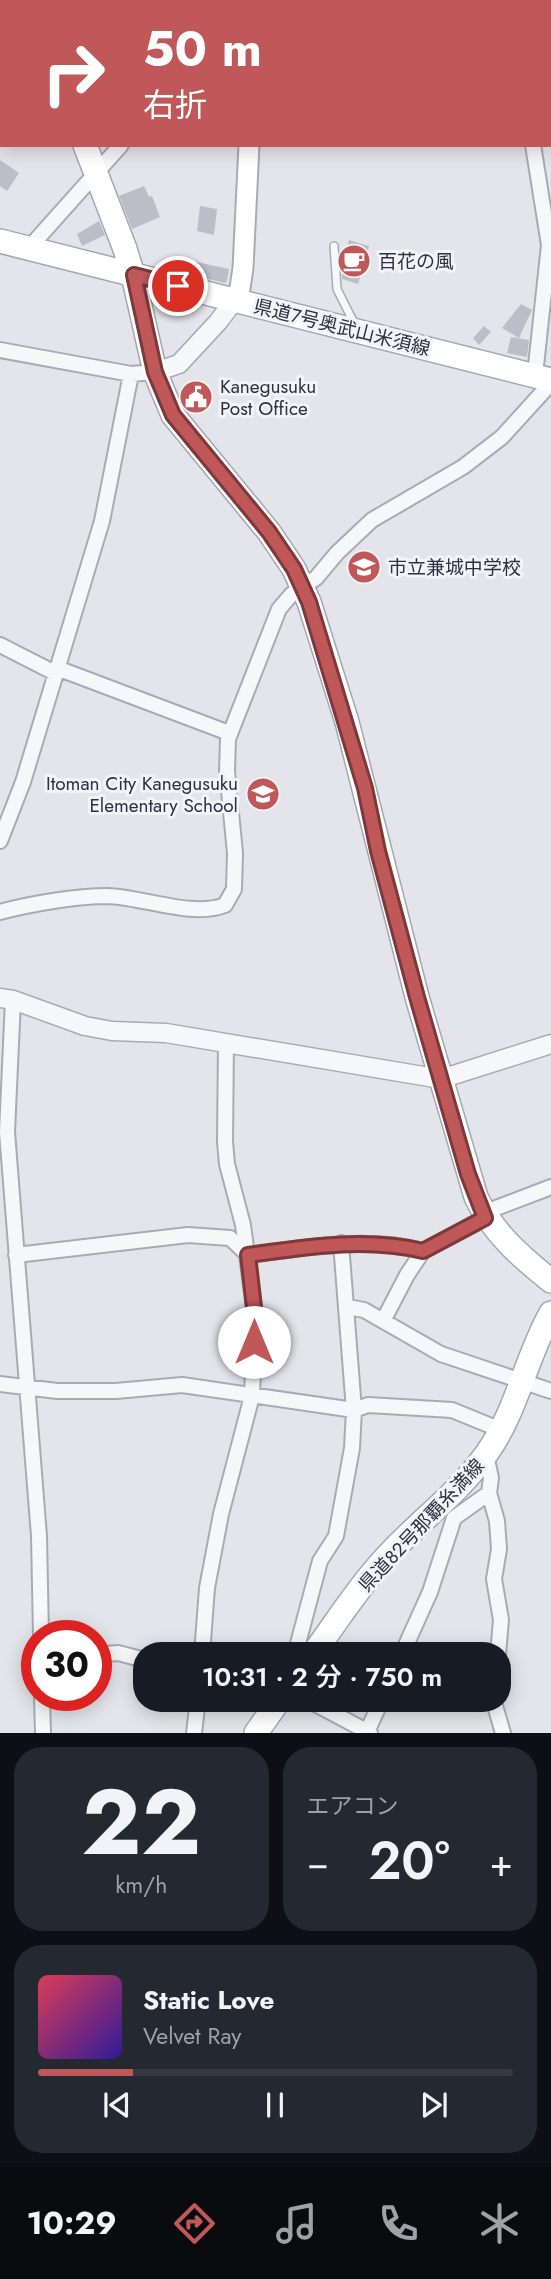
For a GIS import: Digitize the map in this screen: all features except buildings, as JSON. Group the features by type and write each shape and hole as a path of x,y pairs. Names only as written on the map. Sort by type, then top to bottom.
{"main road":[{"path":"86,147 134,275 155,372 173,415 269,532 294,569 303,588 347,722 417,997 468,1174 484,1215 517,1253 551,1282"},
{"path":"234,301 240,288 243,268 249,147"},
{"name":"県道7号奥武山米須線","path":"0,241 546,379"},
{"name":"県道82号那覇糸満線","path":"322,1642 380,1563 448,1511 500,1430 551,1313"},
{"path":"256,1733 271,1712"}],"street":[{"path":"29,248 119,147"},
{"path":"0,912 25,905 107,896 188,909 212,910 225,905 234,889 235,853 227,771 229,733 279,609 291,594 316,578 337,553 372,520 463,467 502,437 546,379 549,245 533,147"},
{"path":"0,350 131,374 155,372 179,364 234,301"},
{"path":"0,841 23,782 102,521 131,374"},
{"path":"0,645 56,671 229,733"},
{"path":"41,1620 38,1536 6,1132 6,999 85,1026 112,1031 166,1033 441,1079 551,1044"},
{"path":"203,1642 207,1588 221,1514 252,1396 255,1316 248,1255 227,1164 226,1042"},
{"path":"383,1321 423,1251 484,1215 551,1187"},
{"path":"16,1255 188,1235 230,1238 248,1255"},
{"path":"248,1255 341,1243 406,1247 423,1251"},
{"path":"298,1642 320,1561 336,1536 352,1448 354,1410 341,1243"},
{"path":"348,1307 364,1310 441,1354 551,1391"},
{"path":"0,1384 57,1391 116,1391 182,1385 354,1410 368,1405 452,1410 500,1430"},
{"path":"486,1455 491,1478 489,1493 497,1521 499,1549 494,1579 501,1620 499,1642"},
{"path":"407,1642 430,1592 448,1511 489,1493"},
{"path":"112,1654 133,1657"},
{"path":"42,1711 43,1733"},
{"path":"194,1733 196,1712"},
{"path":"331,1712 369,1732 377,1712"},
{"path":"497,1712 503,1733"}],"lane":[{"path":"334,246 337,289 359,332"}],"place":[{"name":"百花の風","path":"354,261"},
{"name":"Kanegusuku Post Office","path":"196,397"},
{"name":"市立兼城中学校","path":"364,567"},
{"name":"Itoman City Kanegusuku Elementary School","path":"263,794"}],"route":[{"path":"178,286 134,275 155,372 173,415 269,532 294,569 309,602 347,722 417,997 468,1174 485,1218 423,1251 406,1247 341,1243 248,1255 255,1316 254,1342"}]}
